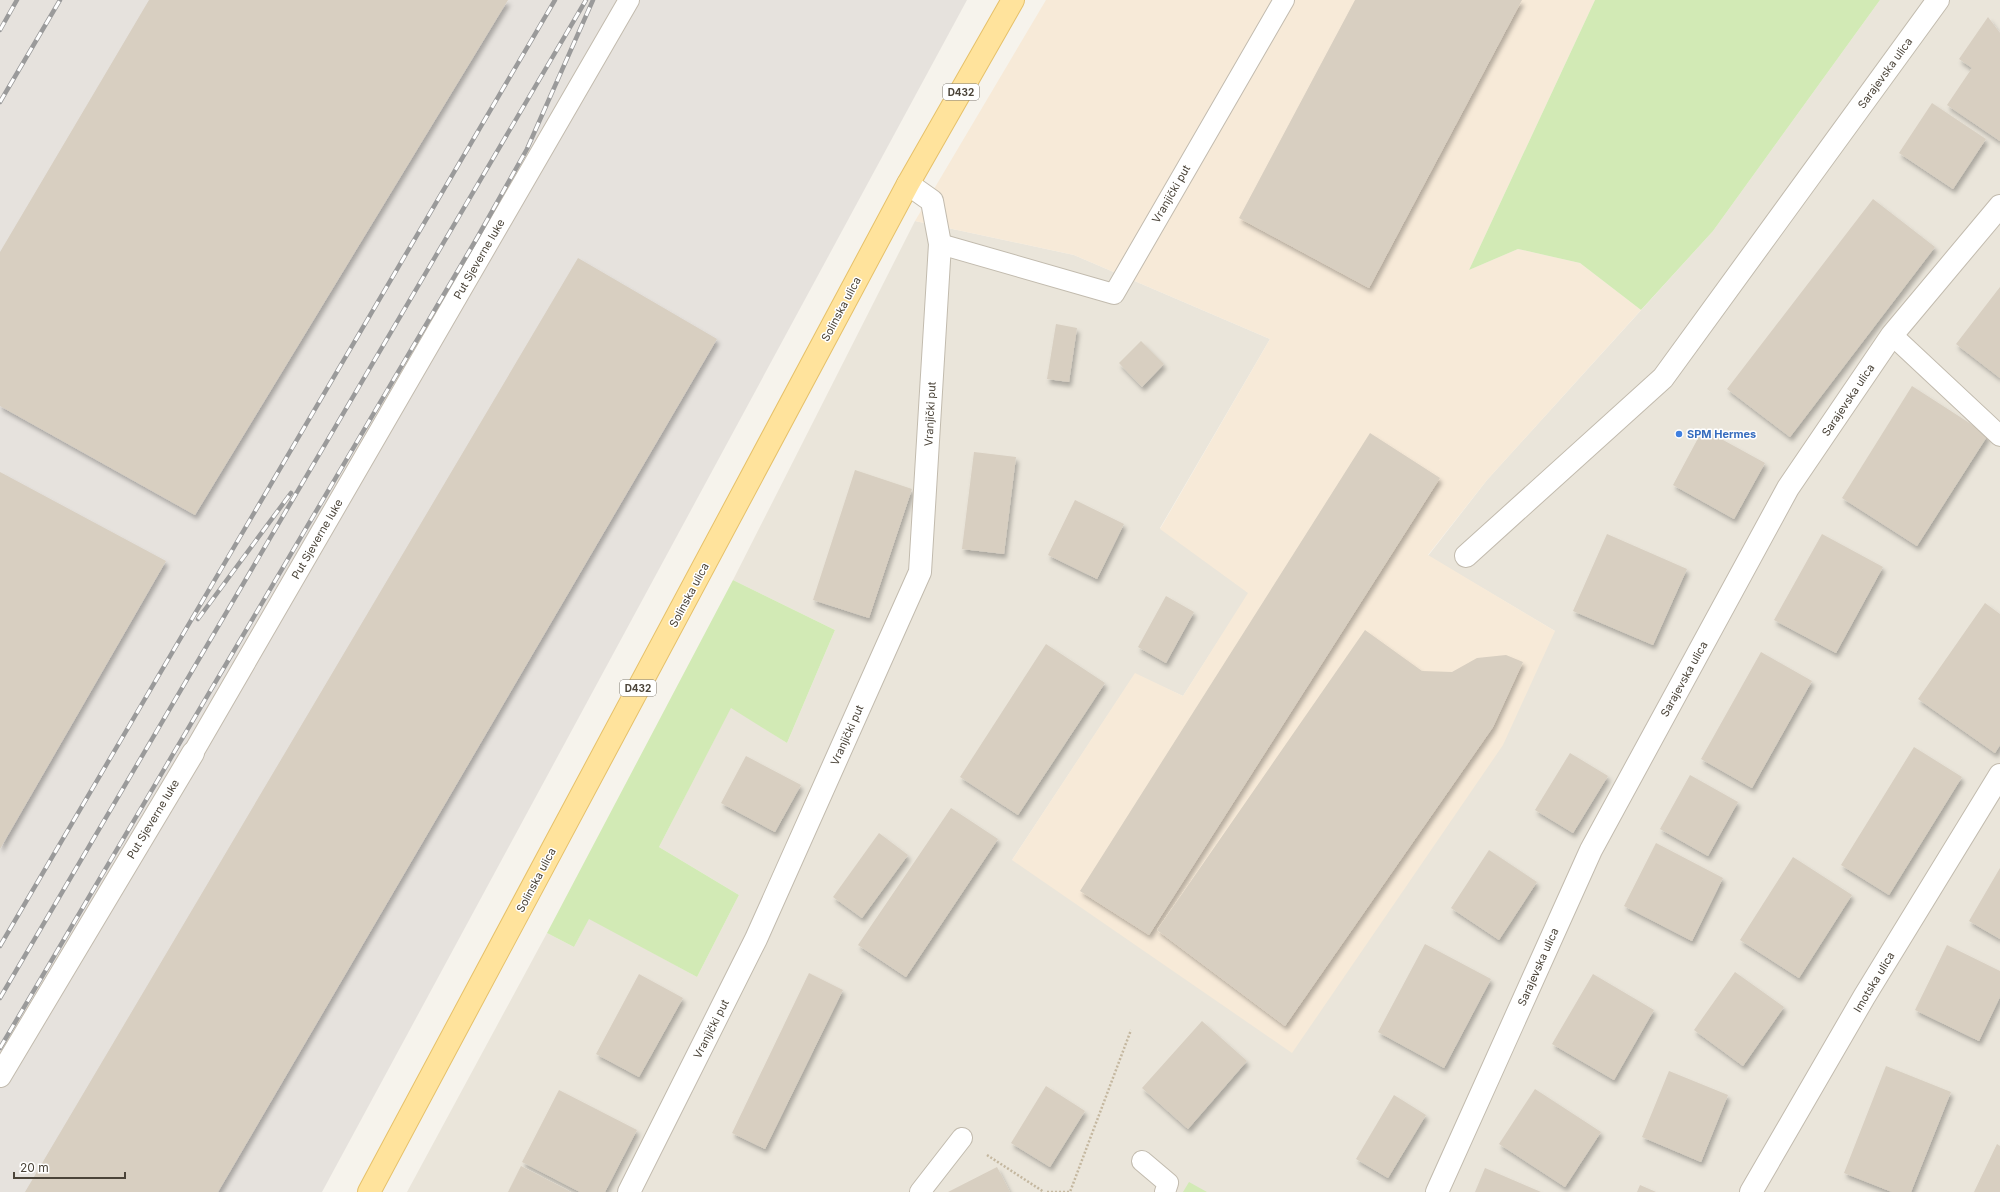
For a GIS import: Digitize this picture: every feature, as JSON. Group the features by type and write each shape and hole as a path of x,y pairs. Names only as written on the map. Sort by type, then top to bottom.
{"main road":[{"name":"Solinska ulica","path":"369,1192 908,184 1013,0"}],"street":[{"name":"Sarajevska ulica","path":"1466,556 1663,378 1938,0"},
{"name":"Vranjički put","path":"629,1192 756,939 920,572 940,244 932,201 908,184"},
{"name":"Sarajevska ulica","path":"1437,1192 1591,850 1788,488 1892,335 2000,206"},
{"name":"Put Sjeverne luke","path":"0,1076 193,753"},
{"name":"Imotska ulica","path":"1755,1191 1864,998 2000,775"}],"lane":[{"name":"Put Sjeverne luke","path":"193,753 629,0"},
{"name":"Vranjički put","path":"940,244 1114,294 1284,0"},
{"path":"1892,335 2000,436"},
{"path":"920,1192 962,1138"},
{"path":"1142,1161 1168,1183 1165,1192"}],"path":[{"path":"1047,1192 1070,1192 1131,1030"},
{"path":"962,1138 1044,1192"}],"shaded area":[{"path":"0,0 967,0 322,1192 0,1192"},
{"path":"1046,0 1595,0 1469,270 1518,249 1580,263 1641,310 1487,480 1428,555 1555,631 1503,745 1292,1053 1012,860 1135,673 1183,696 1248,593 1160,529 1270,339 1074,255 915,221"},
{"path":"1880,0 2000,0 2000,1192 407,1192 547,933 574,947 589,918 697,977 739,895 659,847 731,707 787,743 835,630 733,580 915,221 1074,255 1270,339 1160,528 1249,593 1183,696 1135,674 1012,860 1555,631 1428,556 1487,480 1713,231"}],"green space":[{"path":"1595,0 1880,0 1713,231 1641,310 1580,263 1518,249 1469,270"},
{"path":"733,580 835,630 787,743 731,708 659,847 739,895 697,977 589,919 574,947 547,933"},
{"path":"1189,1182 1207,1192 1183,1192"}],"building":[{"path":"149,0 508,0 195,515 0,406 0,252"},
{"path":"1355,0 1522,0 1369,288 1239,218"},
{"path":"1988,17 2000,33 2000,141 1947,105 1972,68 1959,59"},
{"path":"1932,103 1986,139 1953,189 1899,153"},
{"path":"1873,199 1935,247 1790,437 1727,389"},
{"path":"578,258 717,339 218,1192 25,1192"},
{"path":"2000,287 2000,378 1956,344"},
{"path":"1056,324 1077,328 1069,382 1047,379"},
{"path":"1141,341 1164,364 1142,387 1119,363"},
{"path":"1912,386 1988,435 1917,546 1842,498"},
{"path":"1703,429 1765,463 1734,519 1673,485"},
{"path":"1370,433 1440,478 1149,935 1080,891"},
{"path":"974,452 1016,457 1004,554 962,549"},
{"path":"855,470 912,489 869,618 813,600"},
{"path":"0,472 166,561 0,849"},
{"path":"1075,500 1124,524 1097,579 1048,555"},
{"path":"1607,534 1687,569 1653,645 1573,611"},
{"path":"1822,534 1883,567 1836,653 1774,620"},
{"path":"1166,596 1194,612 1166,663 1138,647"},
{"path":"1985,603 2000,614 2000,745 1995,753 1918,699"},
{"path":"1365,630 1422,671 1452,672 1477,658 1506,655 1523,662 1493,727 1285,1026 1157,930"},
{"path":"1046,644 1105,683 1018,815 960,777"},
{"path":"1761,652 1812,681 1752,788 1701,759"},
{"path":"1914,747 1962,777 1889,895 1841,865"},
{"path":"1570,753 1608,776 1573,833 1535,810"},
{"path":"746,756 801,785 775,832 721,803"},
{"path":"1690,775 1738,802 1708,856 1660,829"},
{"path":"951,808 998,839 906,977 858,945"},
{"path":"879,833 908,855 862,918 833,897"},
{"path":"1656,843 1723,878 1692,941 1624,906"},
{"path":"1489,850 1537,882 1499,940 1451,908"},
{"path":"1793,857 1852,895 1799,978 1740,940"},
{"path":"2000,868 2000,939 1969,921"},
{"path":"1425,944 1491,979 1444,1068 1378,1032"},
{"path":"1947,945 2000,971 2000,997 1979,1041 1915,1010"},
{"path":"1735,972 1784,1007 1743,1066 1694,1030"},
{"path":"809,973 843,990 765,1149 732,1133"},
{"path":"639,974 683,998 639,1077 596,1054"},
{"path":"1593,974 1654,1010 1614,1080 1552,1044"},
{"path":"1202,1021 1247,1061 1188,1129 1142,1088"},
{"path":"1886,1066 1951,1092 1911,1192 1892,1192 1844,1173"},
{"path":"1669,1071 1728,1095 1701,1162 1642,1137"},
{"path":"1046,1086 1085,1111 1050,1167 1011,1143"},
{"path":"1535,1089 1601,1132 1565,1187 1499,1144"},
{"path":"559,1090 637,1130 605,1192 580,1192 522,1162"},
{"path":"1394,1095 1426,1115 1388,1178 1356,1159"},
{"path":"1997,1144 2000,1146 2000,1192 1974,1192"},
{"path":"521,1166 571,1192 508,1192"},
{"path":"997,1167 1010,1192 948,1192"},
{"path":"1485,1168 1541,1192 1475,1192"},
{"path":"1640,1185 1656,1192 1637,1192"}],"railway":[{"path":"0,30 17,0"},
{"path":"0,102 60,0"},
{"path":"0,946 555,0"},
{"path":"0,998 586,0"},
{"path":"0,1048 477,238 527,149 593,0"},
{"path":"198,619 291,493"}],"place":[{"name":"SPM Hermes","path":"1679,434"}]}
